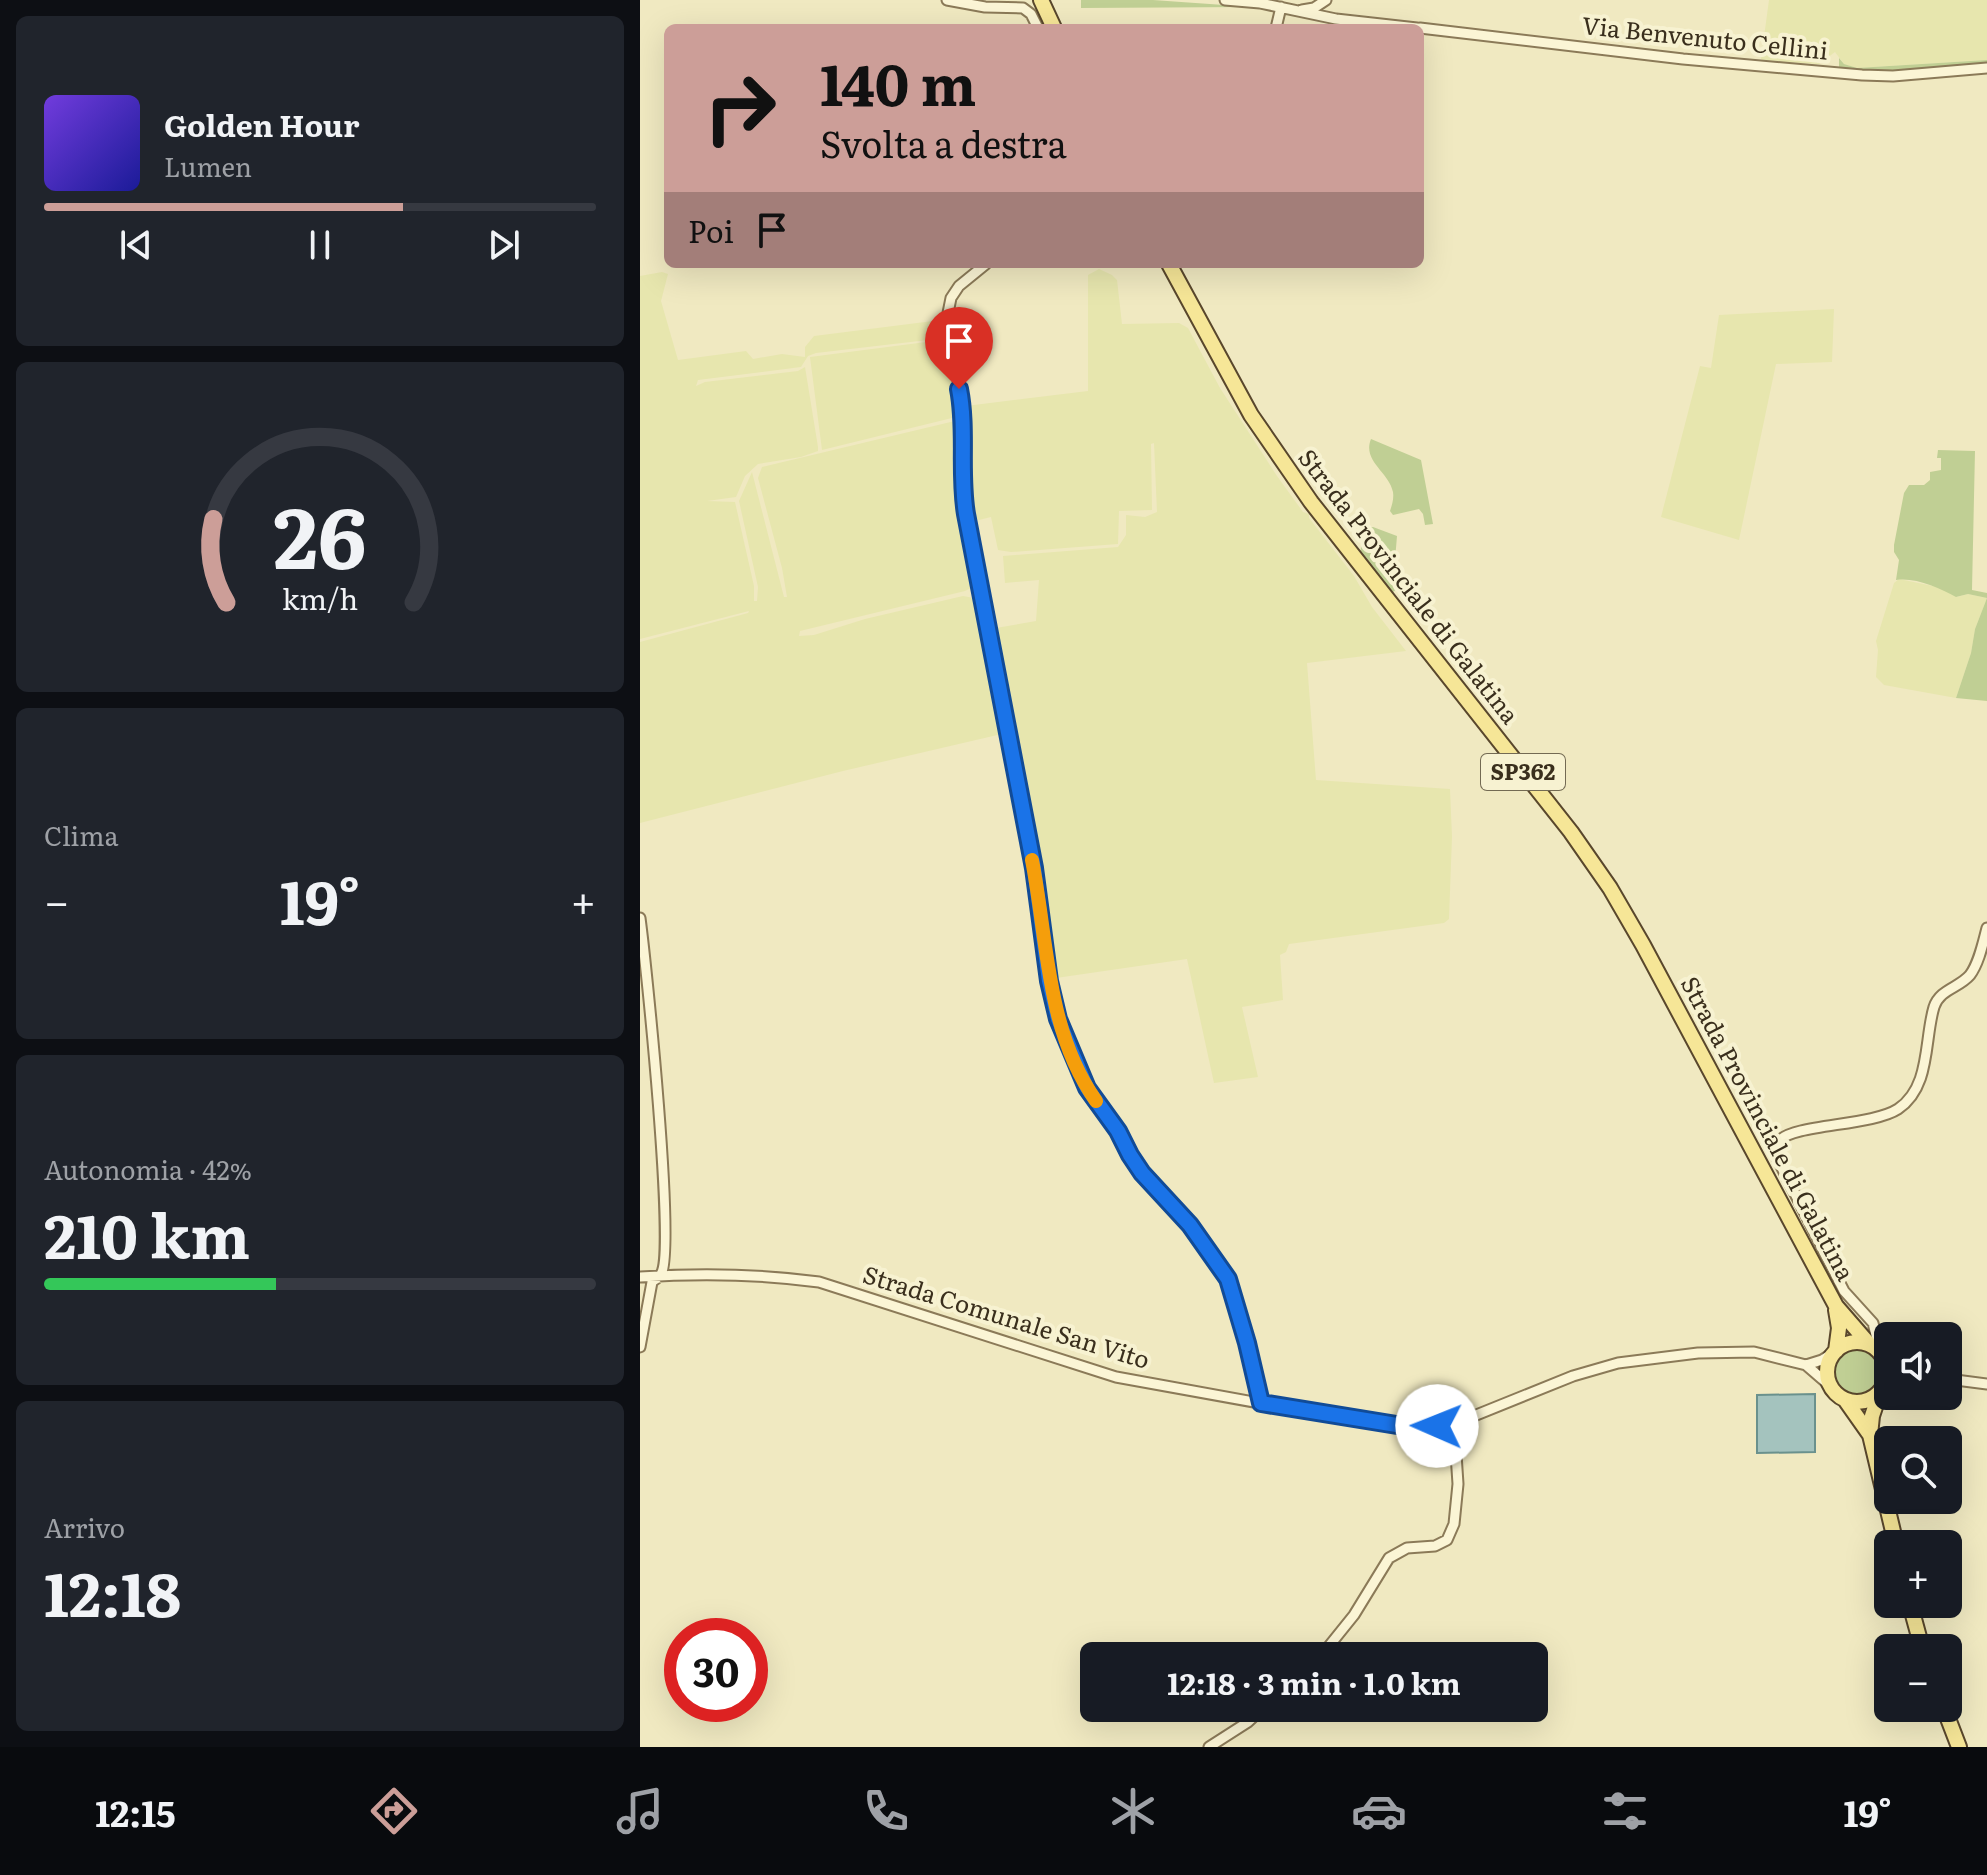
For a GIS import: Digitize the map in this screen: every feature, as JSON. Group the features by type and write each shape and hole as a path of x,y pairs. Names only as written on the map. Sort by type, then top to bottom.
{"main road":[{"path":"1041,0 1052,24"},
{"name":"Strada Provinciale di Galatina","path":"1171,268 1251,415 1311,502 1571,832 1610,888 1836,1306 1874,1347"},
{"name":"Strada Provinciale di Galatina","path":"1828,1384 1829,1361 1836,1351 1839,1328 1836,1306"},
{"path":"1836,1351 1846,1344 1857,1342 1874,1350"},
{"path":"1828,1384 1846,1401 1870,1435"},
{"path":"1846,1401 1857,1403 1874,1395"},
{"path":"1875,1410 1870,1435 1893,1530"},
{"path":"1949,1722 1959,1747"}],"street":[{"path":"947,0 985,7 1023,8 1031,14 1036,24"},
{"name":"Via Benvenuto Cellini","path":"1225,0 1382,24"},
{"path":"1299,11 1314,8 1326,0"},
{"path":"1277,24 1281,7"},
{"name":"Via Benvenuto Cellini","path":"1424,29 1683,59 1862,75 1893,76 1987,68"},
{"path":"981,268 959,286 951,298 947,318 963,408 963,501 1042,915 1052,997 1072,1056 1087,1088 1118,1131 1142,1173 1190,1225 1228,1279 1261,1403"},
{"path":"640,918 664,1184 665,1260 662,1274 652,1282 640,1347"},
{"path":"1874,1327 1844,1291 1777,1158 1776,1147 1780,1139 1793,1133 1842,1126 1885,1115 1907,1101 1922,1071 1935,1006 1944,992 1972,973 1987,928"},
{"name":"Strada Comunale San Vito","path":"640,1277 662,1274 773,1275 819,1282 1116,1377 1403,1426 1454,1424 1573,1376 1618,1363 1698,1353 1754,1352 1806,1365"},
{"path":"1806,1365 1836,1351"},
{"path":"1806,1365 1828,1384"},
{"path":"1962,1381 1987,1384"},
{"path":"1332,1642 1354,1615 1389,1558 1407,1548 1435,1546 1447,1540 1454,1524 1458,1484 1454,1424"},
{"path":"1209,1747 1244,1722"}],"green space":[{"path":"1081,0 1153,0 1252,7 1081,8"},
{"path":"1769,0 1987,0 1987,60 1857,68 1844,64 1835,52 1819,64 1764,61 1761,59"},
{"path":"1839,58 1844,64 1857,68 1987,60 1987,65 1875,73 1839,70"},
{"path":"1099,269 1117,280 1122,324 1179,323 1188,328 1220,388 1277,476 1303,512 1309,514 1406,651 1307,663 1316,780 1450,789 1449,919 1444,923 1289,944 1286,952 1280,955 1283,1000 1242,1007 1258,1077 1214,1083 1187,959 1056,978 1052,976 990,629 1036,621 1039,580 1005,583 1003,556 1118,547 1126,535 1126,515 1145,517 1157,512 1154,443 1151,444 1152,510 1119,511 1118,544 1011,552 998,550 991,517 979,520 969,515 964,474 966,406 1088,391 1088,275"},
{"path":"662,272 668,274 661,301 678,360 746,351 753,359 782,354 805,357 805,347 814,336 933,321 943,323 947,338 816,353 808,356 801,367 698,380 696,386 705,382 798,371 805,367 818,447 818,451 801,457 758,464 745,476 736,497 707,501 735,502 754,586 754,601 757,601 758,587 739,501 752,472 784,597 787,597 758,478 762,467 959,420 973,587 800,631 799,636 814,635 865,619 963,596 974,598 979,605 1006,733 640,823 640,642 749,611 640,639 640,276"},
{"path":"1834,309 1832,362 1776,364 1739,540 1661,517 1700,366 1711,368 1719,315"},
{"path":"948,341 960,416 822,450 810,357"},
{"path":"1371,439 1421,460 1433,524 1425,525 1419,509 1393,515 1390,511 1393,492 1370,454"},
{"path":"1938,450 1975,451 1972,590 1987,593 1987,598 1968,594 1956,597 1919,582 1896,580 1899,560 1894,545 1904,493 1909,485 1924,485 1930,480 1930,472 1941,470"},
{"path":"1373,527 1397,536 1395,560 1400,587 1393,592 1360,554 1363,534"},
{"path":"1899,579 1938,587 1957,597 1968,594 1987,598 1956,698 1884,685 1876,677 1876,641 1894,583"},
{"path":"1987,598 1987,701 1956,698 1971,653 1975,629"},
{"path":"1848,1350 1866,1350 1874,1355 1874,1389 1866,1394 1848,1394 1835,1381 1835,1363"}],"water":[{"path":"1815,1394 1815,1452 1757,1453 1757,1395"}],"slow traffic":[{"path":"1032,860 1052,997 1072,1056 1096,1101"}],"route":[{"path":"959,389 963,408 963,501 1042,915 1052,997 1072,1056 1087,1088 1118,1131 1142,1173 1190,1225 1228,1279 1261,1403 1403,1426 1437,1426"}]}
